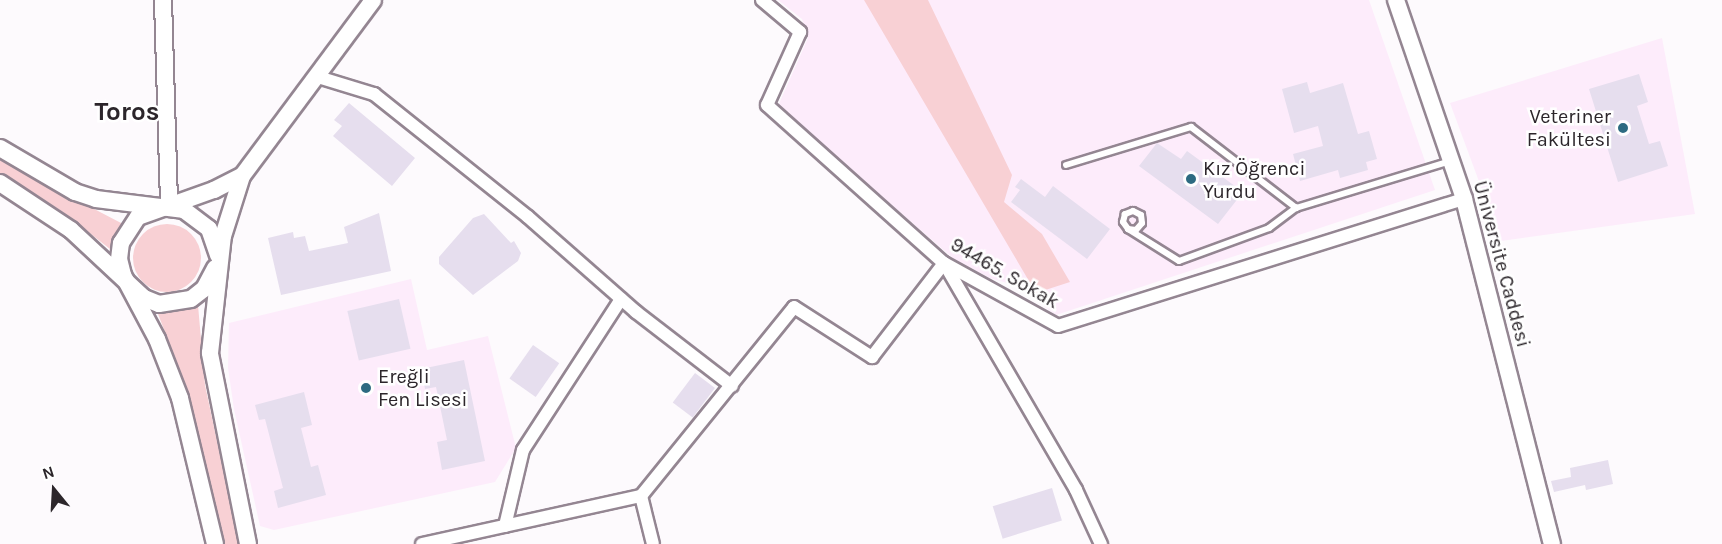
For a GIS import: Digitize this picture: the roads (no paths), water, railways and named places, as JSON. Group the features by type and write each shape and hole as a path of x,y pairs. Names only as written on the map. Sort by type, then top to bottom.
{"main road":[{"path":"163,0 169,207"},
{"path":"248,544 212,371 211,330 219,259 242,176 318,77 373,0"},
{"name":"Üniversite Caddesi","path":"1396,0 1464,200 1552,544"},
{"path":"0,147 75,192 114,203 169,207 198,217 208,229 219,259 204,289 191,299 159,304 130,290 71,230 0,183"},
{"path":"215,544 180,398 157,339 130,290 119,259 127,229 152,210 169,207 242,176"}],"street":[{"name":"94465. Sokak","path":"762,0 800,32 767,105 944,263 1058,326 1464,200"},
{"path":"318,77 374,93 528,217 621,299 732,386"},
{"path":"422,544 641,496 794,307 872,357 944,263 1076,490 1101,544"},
{"path":"505,526 524,450 621,299"},
{"path":"641,496 653,544"}],"lane":[{"path":"1066,165 1191,127 1296,208"},
{"path":"1128,229 1179,261 1269,228 1296,208 1452,161"}],"place":[{"name":"Veteriner Fakültesi","path":"1623,128"},
{"name":"Kız Öğrenci Yurdu","path":"1191,179"},
{"name":"Ereğli Fen Lisesi","path":"366,388"}],"district":[{"name":"Toros","path":"127,112"}]}
